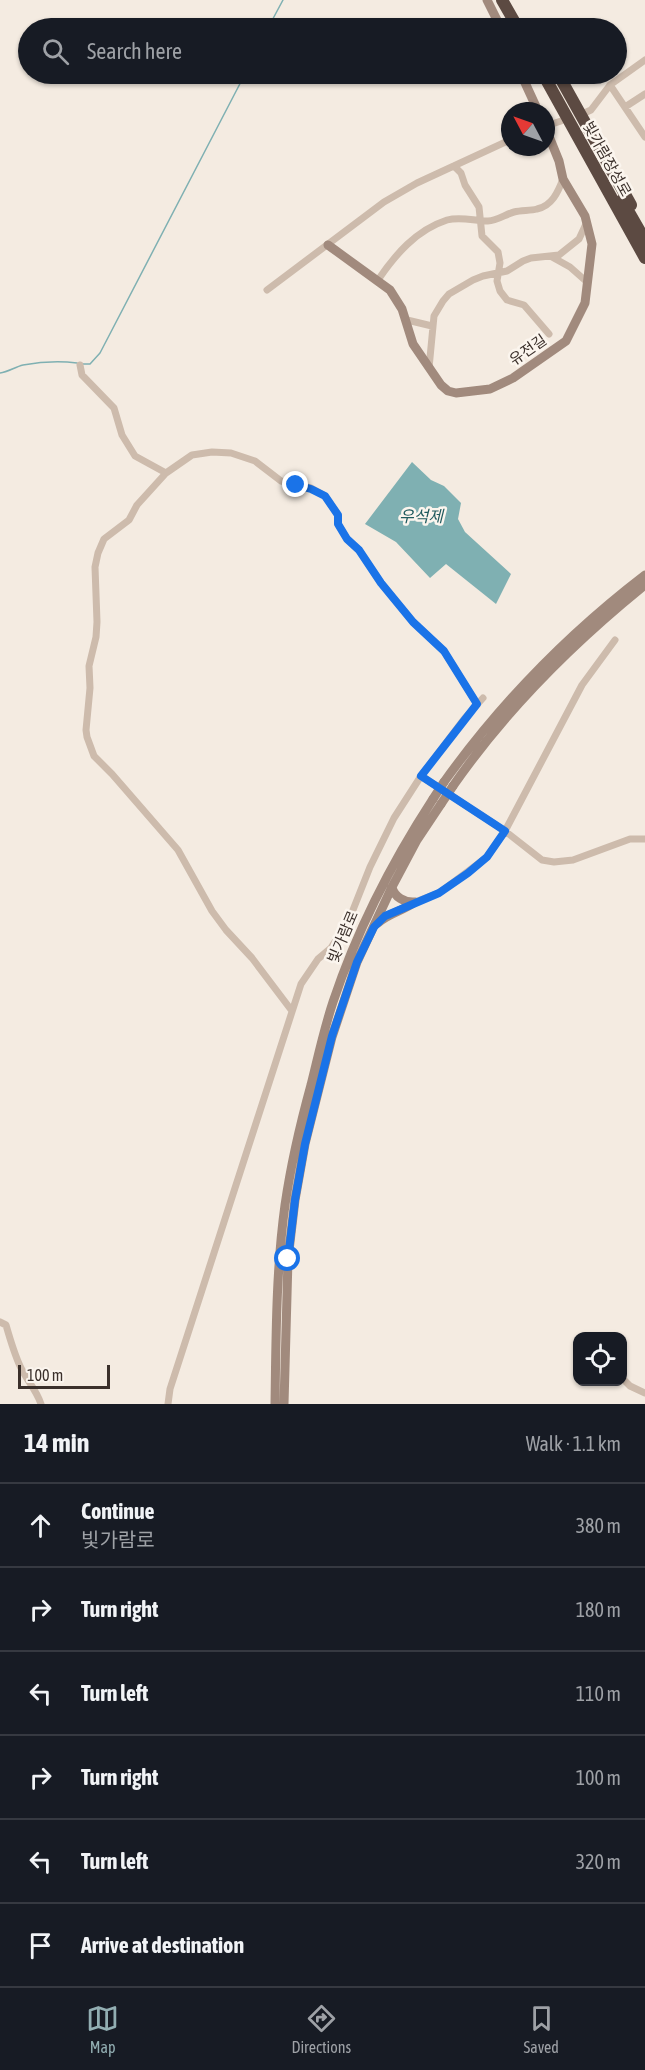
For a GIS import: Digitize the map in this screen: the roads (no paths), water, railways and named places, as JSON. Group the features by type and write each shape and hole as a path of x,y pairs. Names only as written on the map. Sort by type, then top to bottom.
{"highway":[{"path":"502,0 512,18"},
{"path":"510,0 520,18"},
{"name":"빛가람장성로","path":"548,84 645,258"},
{"name":"빛가람장성로","path":"558,84 645,240"},
{"path":"564,84 645,230"},
{"path":"592,165 598,182 645,267"}],"main road":[{"path":"486,0 496,18"},
{"path":"526,84 534,102"},
{"name":"유전길","path":"328,245 387,286 395,296 407,320 413,344 445,389 456,393 490,388 513,378 566,341 585,303 592,244 585,216 563,179 555,150"},
{"name":"빛가람로","path":"275,1404 279,1264 285,1206 301,1123 317,1058 333,1002 364,925 389,872 482,732 531,677 595,616 645,575"},
{"name":"빛가람로","path":"448,784 535,685 595,627 645,585"},
{"name":"빛가람로","path":"284,1404 288,1259 295,1200 305,1144 332,1036 357,962 392,887 437,801"},
{"path":"392,887 393,892 399,898 409,903 415,902"},
{"path":"374,927 385,916 408,908 415,902"}],"street":[{"path":"627,73 645,60"},
{"path":"582,114 591,110 610,85 645,137"},
{"path":"625,107 645,94"},
{"path":"555,124 561,121"},
{"path":"267,290 384,202 417,183 501,144"},
{"path":"454,166 461,173 465,185 477,202 482,236 496,249 500,257 498,285 505,297 512,302 524,305 549,334"},
{"path":"378,280 398,253 423,233 445,221 454,219 492,221 515,212 543,207 555,197 563,179"},
{"path":"429,368 432,326 438,309 449,294 483,276 498,274 531,258 552,257 565,252 576,243 584,231 586,221"},
{"path":"552,257 570,267 587,282"},
{"path":"407,320 432,326"},
{"path":"80,365 82,375 112,405 122,435 135,456 166,473"},
{"path":"292,1011 252,958 212,911 178,850 94,756 86,730 90,688 89,666 97,622 95,567 104,539 129,520 137,505 166,473 192,455 212,452 231,453 255,461 281,481 311,489 325,496 338,515 338,524 347,539 359,550 381,583 413,622 444,651 477,704"},
{"path":"415,902 439,893 487,857 505,831 582,685 615,640"},
{"path":"168,1404 170,1389 223,1220 301,984 318,959 331,948 349,920 370,867 394,818 421,776 483,698"},
{"path":"421,776 505,831 542,860 554,862 579,859 630,839 645,838"},
{"path":"0,1322 6,1326 21,1368 36,1390 41,1404"},
{"path":"627,1383 645,1393"}],"water":[{"name":"우석제","path":"412,462 431,480 444,486 461,503 458,519 465,532 511,574 496,604 446,564 430,578 396,542 365,524"}],"waterway":[{"path":"273,18 283,0"},
{"path":"82,364 90,364 100,353 240,84"},
{"path":"0,373 30,364 77,363"}]}
